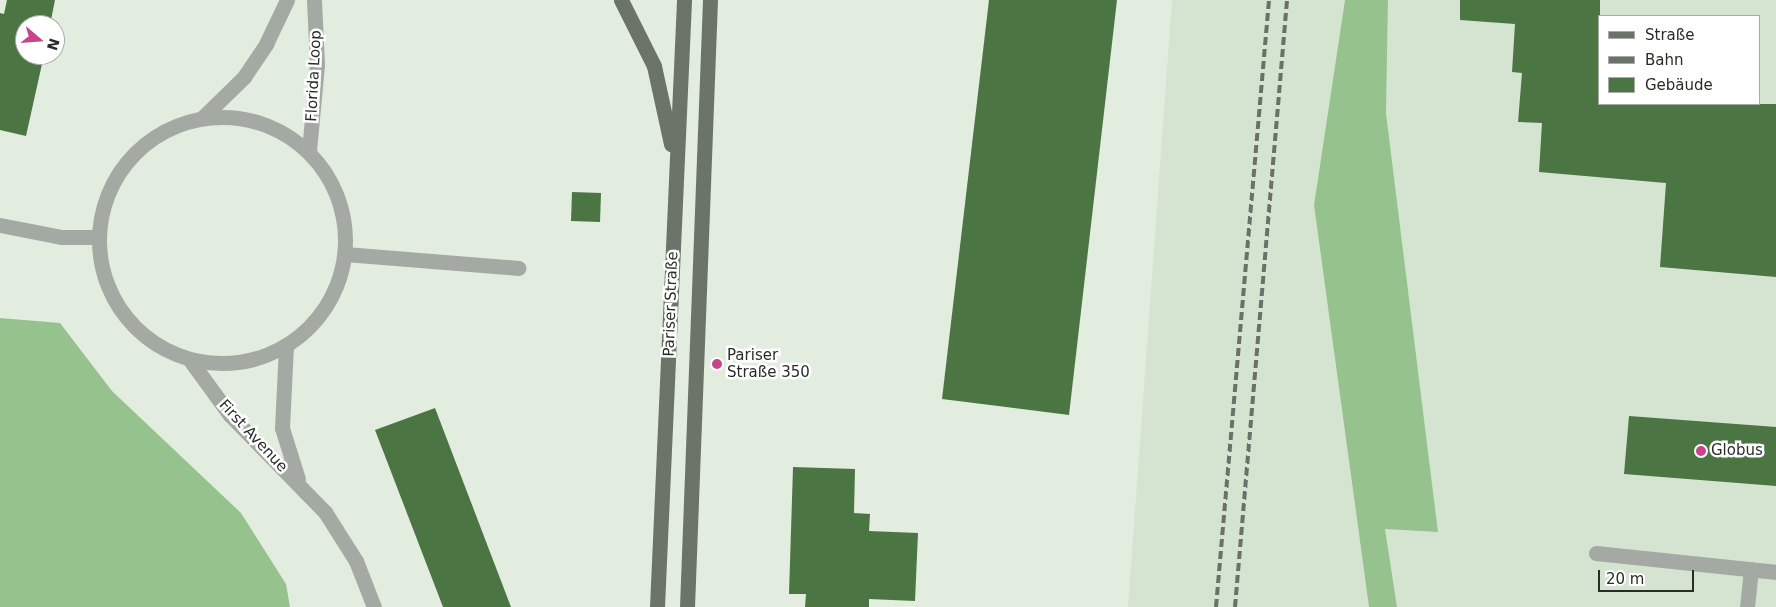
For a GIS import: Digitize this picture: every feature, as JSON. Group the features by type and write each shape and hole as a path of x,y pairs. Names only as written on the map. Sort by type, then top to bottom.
{"main road":[{"path":"621,0 654,66 669,127 676,182"},
{"name":"Pariser Straße","path":"657,607 684,0"},
{"name":"Pariser Straße","path":"687,607 710,0"}],"street":[{"path":"202,118 244,77 266,44 287,0"},
{"name":"Florida Loop","path":"309,151 318,64 314,0"},
{"path":"240,117 277,129 309,151 326,173 339,198 345,226 345,254 339,282 326,307 309,329 286,346 264,357 240,363 214,364 190,360 159,347 133,327 114,300 102,270 98,237 102,209 112,182 128,159 157,135 174,125 202,118 240,117"},
{"path":"0,225 61,237 98,237"},
{"path":"345,254 518,268"},
{"name":"First Avenue","path":"286,346 282,428 300,486"},
{"name":"First Avenue","path":"190,360 230,415 325,512 356,561 374,607"},
{"path":"1596,553 1776,572"},
{"path":"1747,607 1750,569"}],"shaded area":[{"path":"1172,0 1345,0 1314,205 1369,607 1128,607"},
{"path":"1388,0 1776,0 1776,607 1397,607 1385,529 1438,532 1386,113"}],"green space":[{"path":"1345,0 1388,0 1386,113 1438,532 1385,529 1397,607 1369,607 1314,205"},
{"path":"0,318 60,323 112,391 241,513 286,584 290,607 0,607"}],"building":[{"path":"7,0 55,0 52,15 15,15 15,65 42,65 26,136 0,130 0,13 4,14"},
{"path":"989,0 1117,0 1069,415 942,399"},
{"path":"1460,0 1600,0 1600,15 1598,15 1598,105 1776,104 1776,277 1660,267 1666,183 1539,172 1542,123 1518,122 1522,73 1512,72 1515,24 1460,20"},
{"path":"572,192 601,193 600,222 571,221"},
{"path":"435,408 511,607 443,607 375,430"},
{"name":"Globus","path":"1629,416 1776,427 1776,486 1624,474"},
{"path":"793,467 855,469 854,513 870,514 869,531 918,533 915,601 869,599 869,607 805,607 806,594 789,594"}],"railway":[{"path":"1216,607 1269,0"},
{"path":"1235,607 1287,0"}],"place":[{"name":"Pariser Straße 350","path":"717,364"},
{"name":"Globus","path":"1701,451"}]}
